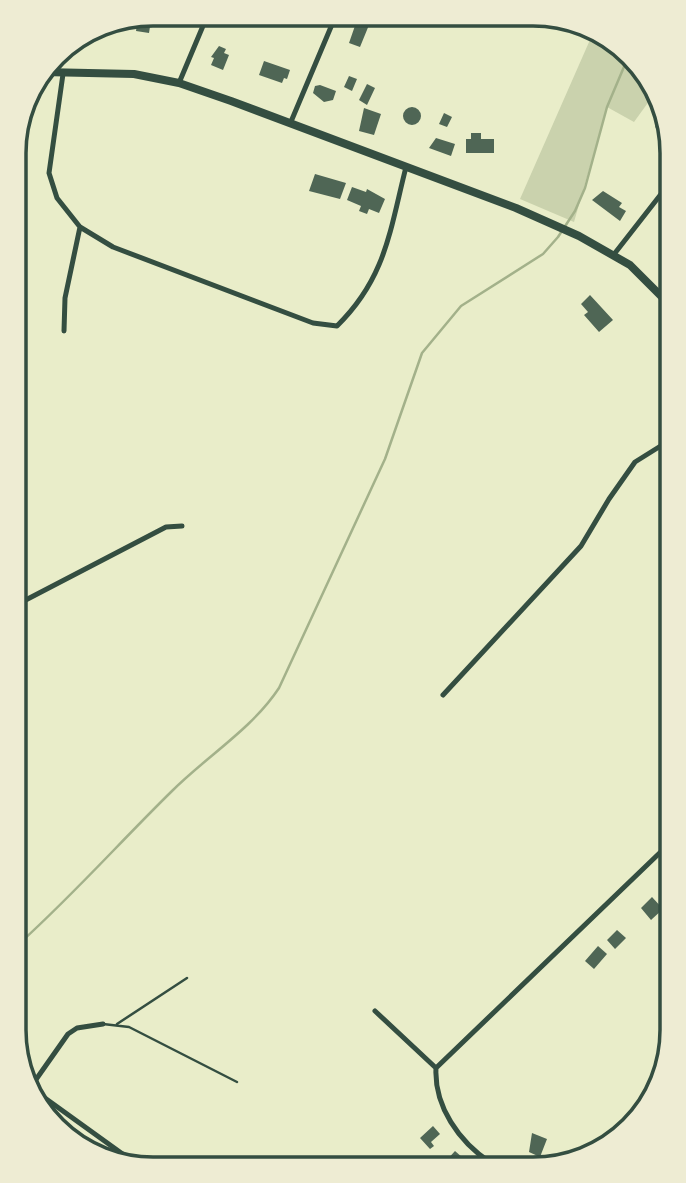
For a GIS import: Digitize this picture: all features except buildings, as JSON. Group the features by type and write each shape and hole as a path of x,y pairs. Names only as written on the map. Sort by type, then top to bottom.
{"main road":[{"path":"54,73 134,74 179,83 407,167 579,236 615,253 660,294"}],"street":[{"path":"179,83 203,26"},
{"path":"290,124 331,26"},
{"path":"63,74 49,173 57,198 80,227 113,247 329,327 337,326 373,283 386,248 407,167"},
{"path":"615,253 660,195"},
{"path":"64,331 65,298 80,227"},
{"path":"443,695 581,546 635,462 660,447"},
{"path":"26,600 166,527 182,526"},
{"path":"483,1157 446,1115 436,1089 436,1068 659,853"},
{"path":"375,1011 436,1068"},
{"path":"36,1080 68,1034 77,1028 103,1024"},
{"path":"47,1100 120,1152"}],"lane":[{"path":"116,1024 187,978"},
{"path":"103,1024 129,1027 237,1082"}],"green space":[{"path":"590,40 623,63 649,102 634,122 607,107 574,222 520,199"}],"waterway":[{"path":"26,937 172,791 243,729 279,688 385,459 422,353 461,306 543,254 558,237 575,211 585,188 607,107 625,65"}]}
